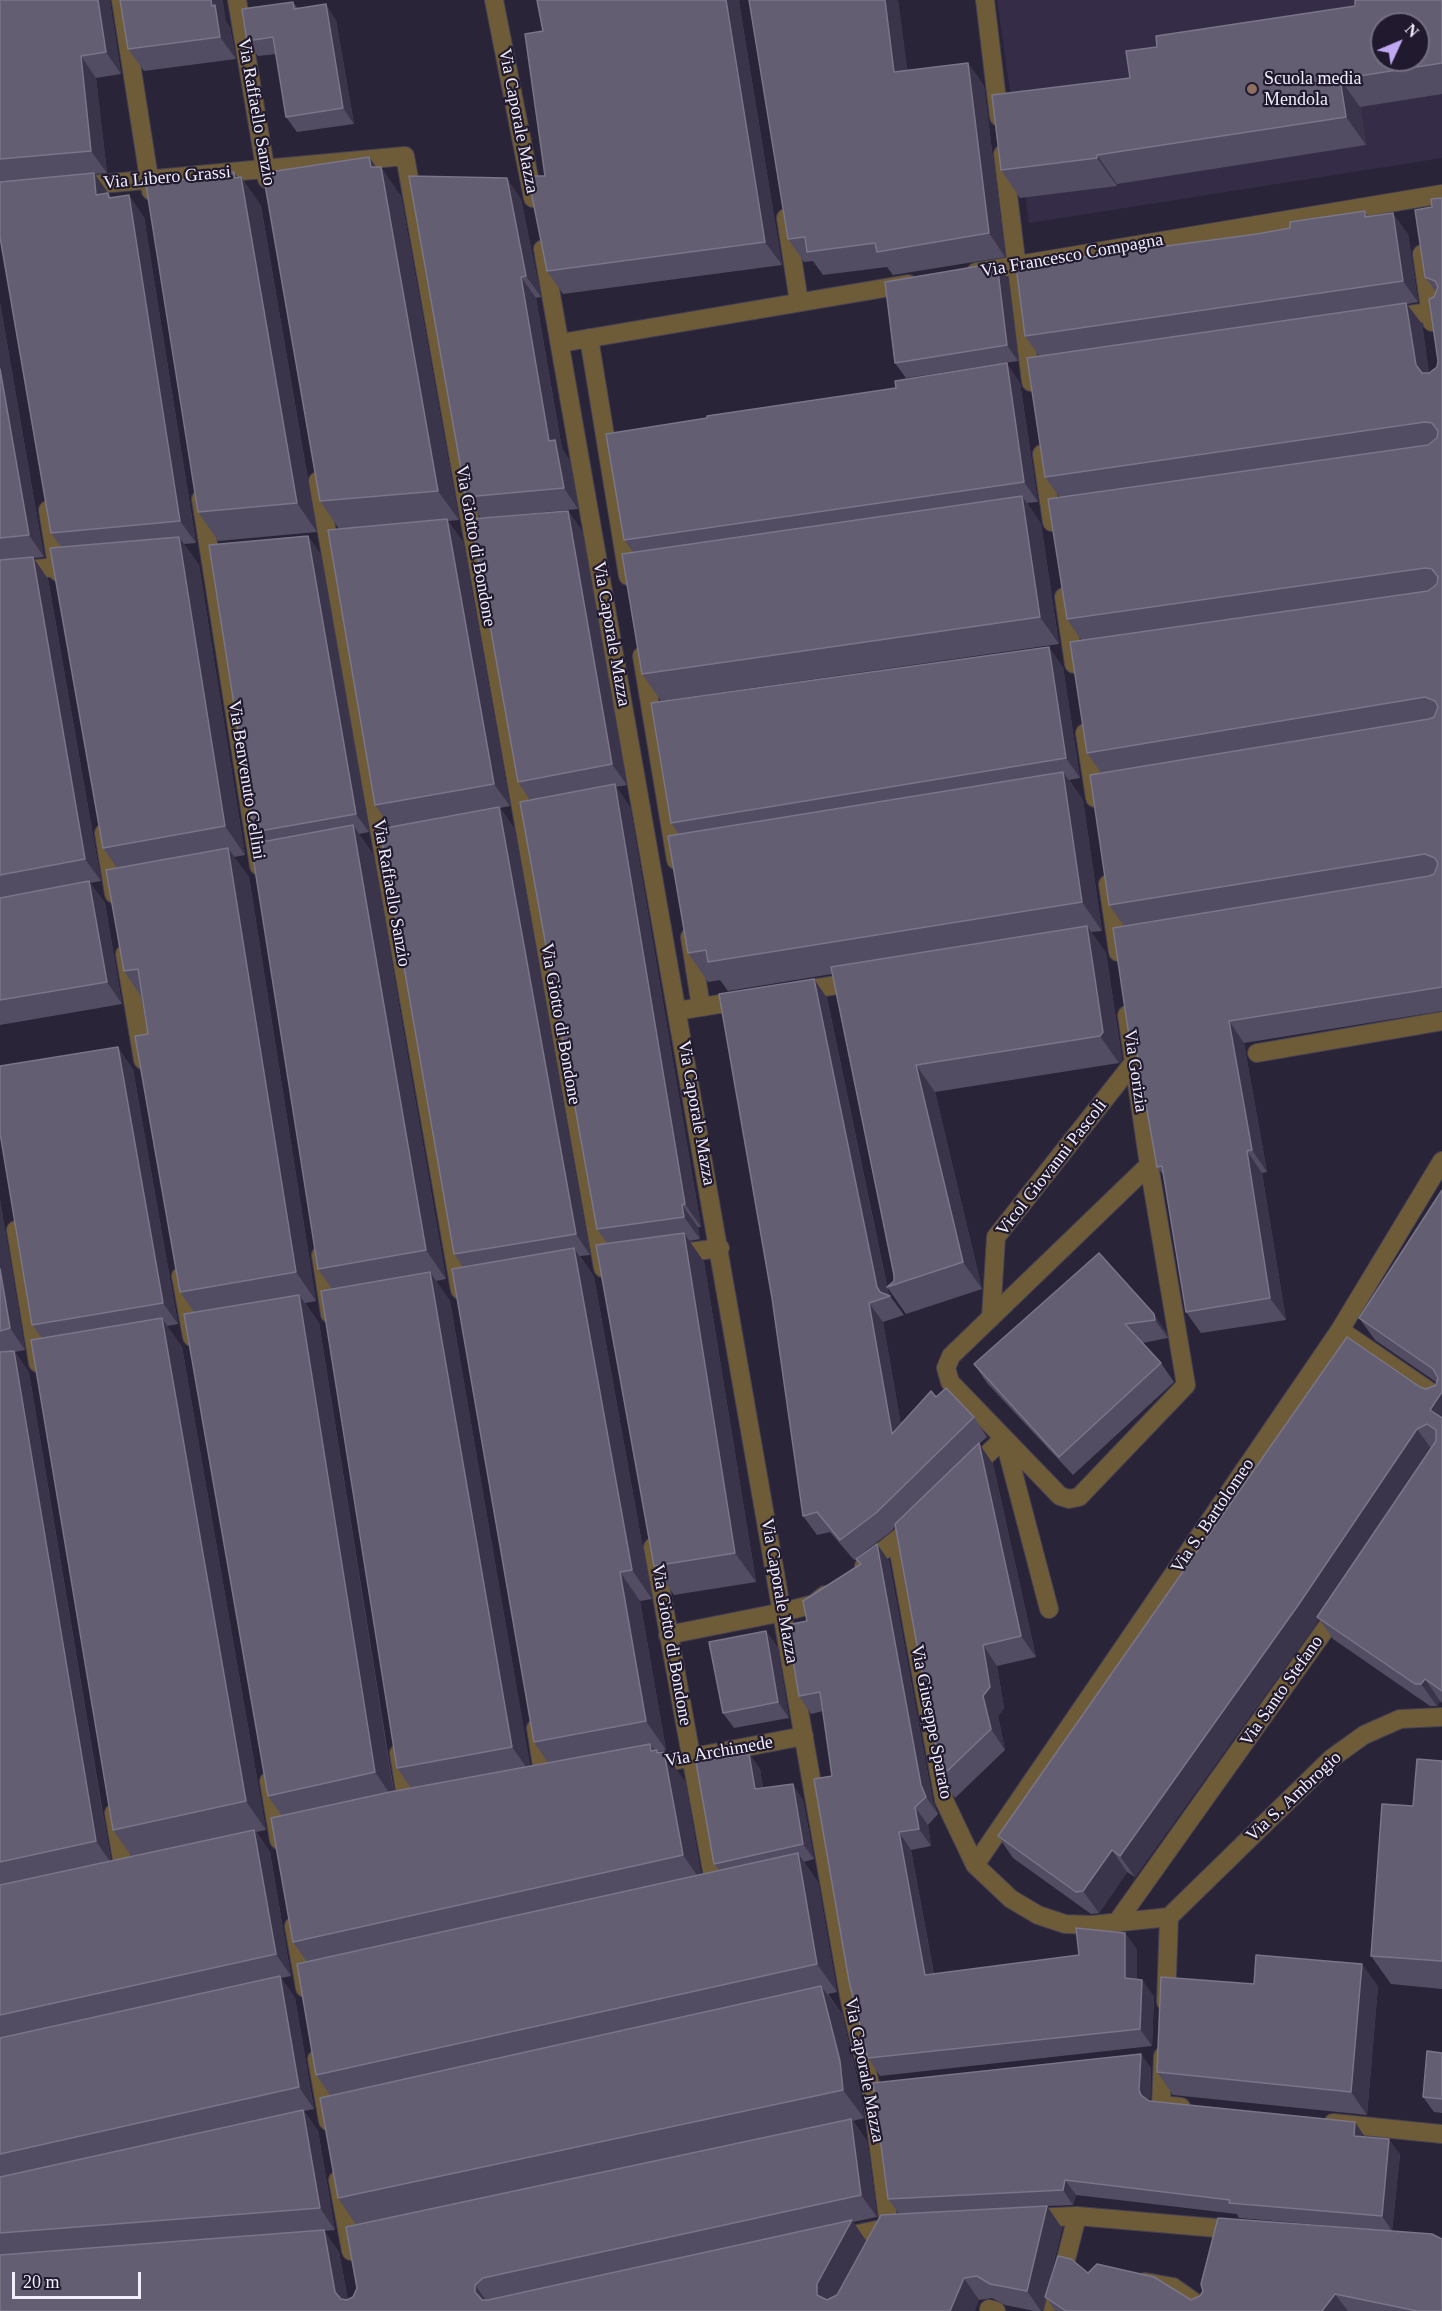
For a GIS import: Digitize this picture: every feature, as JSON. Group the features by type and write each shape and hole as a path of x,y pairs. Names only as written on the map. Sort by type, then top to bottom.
{"street":[{"path":"121,0 153,203"},
{"name":"Via Raffaello Sanzio","path":"237,0 269,192"},
{"name":"Via Caporale Mazza","path":"494,0 561,343 850,2001 871,2088 889,2226"},
{"path":"985,0 1017,266 1036,369 1034,398"},
{"name":"Via Libero Grassi","path":"57,188 405,156"},
{"name":"Via Giotto di Bondone","path":"405,156 478,529 523,815 609,1263 607,1287"},
{"name":"Via Francesco Compagna","path":"960,275 1442,194"},
{"path":"782,198 799,302"},
{"path":"1414,199 1436,311 1436,343"},
{"path":"561,343 925,281"},
{"path":"1372,320 1436,311"},
{"name":"Via Caporale Mazza","path":"589,338 605,437 633,571 631,593"},
{"path":"1006,374 1036,369"},
{"path":"1039,432 1057,510 1054,535"},
{"path":"605,437 629,434"},
{"name":"Via Raffaello Sanzio","path":"315,461 388,840 464,1311"},
{"name":"Via Benvenuto Cellini","path":"198,483 262,887"},
{"path":"45,496 62,590"},
{"path":"1027,514 1057,510"},
{"path":"567,521 591,519"},
{"path":"448,532 478,529"},
{"path":"305,544 352,540"},
{"path":"186,555 233,551"},
{"path":"0,572 93,563"},
{"path":"1062,582 1078,687"},
{"name":"Via Caporale Mazza","path":"639,637 680,880"},
{"path":"1049,656 1095,650"},
{"path":"651,714 675,710"},
{"path":"1083,720 1097,811"},
{"path":"1070,792 1116,784"},
{"path":"616,798 639,794"},
{"path":"499,820 546,811"},
{"path":"102,821 118,914"},
{"path":"360,845 388,840"},
{"path":"676,856 699,853"},
{"path":"235,868 281,859"},
{"path":"1106,870 1121,973"},
{"path":"91,895 134,887"},
{"path":"686,914 701,1007"},
{"path":"1093,943 1140,936"},
{"path":"122,937 146,1077"},
{"path":"780,994 871,979"},
{"path":"836,985 840,1008"},
{"name":"Via Gorizia","path":"1124,995 1149,1165 1186,1385 1079,1497 1070,1499 1059,1496 950,1382 946,1368 951,1356 1149,1165"},
{"path":"677,1011 757,998"},
{"path":"1257,1053 1442,1021"},
{"name":"Vicol Giovanni Pascoli","path":"991,1318 996,1237 1134,1062"},
{"name":"Via S. Bartolomeo","path":"975,1865 1340,1330 1442,1161"},
{"path":"13,1211 44,1358 42,1382"},
{"path":"318,1239 333,1333"},
{"path":"661,1256 720,1248"},
{"path":"179,1263 185,1334 195,1357"},
{"path":"581,1268 609,1263"},
{"path":"438,1292 482,1284"},
{"path":"306,1314 351,1306"},
{"path":"185,1334 214,1329"},
{"path":"1340,1330 1442,1400"},
{"path":"19,1362 44,1358"},
{"path":"955,1486 1004,1438 1049,1609"},
{"path":"668,1635 814,1604 897,1541 930,1510"},
{"name":"Via Giotto di Bondone","path":"650,1530 716,1893"},
{"name":"Via Giuseppe Sparato","path":"897,1541 944,1800 975,1865 1011,1899 1038,1915 1065,1924 1092,1925 1169,1917"},
{"name":"Via Santo Stefano","path":"1117,1922 1350,1593"},
{"path":"533,1716 545,1785"},
{"name":"Via S. Ambrogio","path":"1169,1917 1332,1758 1364,1735 1400,1719 1441,1716"},
{"name":"Via Archimede","path":"624,1770 804,1736"},
{"path":"397,1740 408,1810"},
{"path":"267,1768 283,1861"},
{"path":"523,1789 568,1781"},
{"path":"112,1801 124,1870"},
{"path":"387,1815 431,1806"},
{"path":"257,1843 301,1834"},
{"path":"101,1876 146,1866"},
{"path":"805,1873 827,1868"},
{"path":"693,1898 738,1888"},
{"path":"291,1906 298,1986 308,2007"},
{"path":"1169,1917 1161,2105 1195,2109"},
{"path":"298,1986 327,1979"},
{"path":"827,2006 850,2001"},
{"path":"314,2040 321,2119 331,2140"},
{"path":"1140,2058 1163,2056"},
{"path":"871,2088 894,2085"},
{"path":"321,2119 350,2112"},
{"path":"1321,2122 1442,2134"},
{"path":"854,2132 877,2127"},
{"path":"335,2162 354,2270"},
{"path":"1053,2311 1077,2216"},
{"path":"1018,2219 1077,2216 1264,2232"},
{"path":"821,2241 889,2226 913,2225"},
{"path":"879,2245 889,2226"},
{"path":"326,2241 349,2240 372,2235"},
{"path":"1064,2265 1086,2269"},
{"path":"1129,2278 1173,2287 1207,2311"}],"shaded area":[{"path":"997,0 1442,0 1442,158 1029,223"}],"building":[{"path":"0,0 98,0 106,52 81,56 91,151 0,159"},
{"path":"120,0 211,0 212,6 215,5 220,37 128,49"},
{"path":"537,0 726,0 765,242 547,271 528,176 545,176 525,34 543,31"},
{"path":"749,0 885,0 894,72 968,63 989,233 877,252 875,243 807,252 805,237 788,239"},
{"path":"1355,0 1442,0 1442,63 1430,65 1430,12 1370,12 1370,72 1385,72 1340,79 1346,117 1097,155 1097,158 1001,170 992,95 1130,78 1126,51 1157,47 1156,36 1355,6"},
{"path":"293,2 294,9 326,4 343,108 286,117 273,37 247,41 242,9"},
{"path":"369,157 371,167 381,167 438,491 320,501 263,173"},
{"path":"234,172 235,178 241,177 297,503 198,512 146,185"},
{"path":"94,173 96,195 108,193 109,198 129,195 180,521 51,533 0,237 0,182"},
{"path":"409,176 507,178 526,276 521,277 549,441 555,440 564,488 466,497"},
{"path":"1442,198 1442,987 1229,1021 1252,1150 1247,1151 1270,1298 1186,1312 1162,1166 1157,1167 1134,1036 1129,1036 1113,928 1429,876 1434,874 1438,864 1435,858 1425,854 1109,905 1090,775 1429,719 1434,717 1438,707 1435,701 1425,697 1087,753 1070,642 1428,591 1437,584 1438,577 1432,569 1425,568 1067,619 1048,499 1428,445 1437,438 1438,431 1432,423 1425,422 1045,477 1027,358 1406,303 1416,365 1422,373 1429,373 1437,367 1438,361 1429,299 1434,297 1438,287 1435,281 1425,277 1415,210 1432,207 1431,199"},
{"path":"1365,211 1365,217 1393,213 1403,281 1025,336 1016,266 1257,234 1290,228 1290,222"},
{"path":"997,263 1007,345 895,363 885,282"},
{"path":"1007,363 1024,482 624,540 606,434 707,418 707,416 896,388 895,381"},
{"path":"0,369 29,535 0,538"},
{"path":"1022,496 1040,617 642,674 622,554"},
{"path":"568,511 612,764 518,782 471,519"},
{"path":"447,519 494,784 375,805 328,530"},
{"path":"308,536 356,814 254,832 209,545"},
{"path":"179,537 225,826 103,848 50,548"},
{"path":"33,557 85,859 0,875 0,560"},
{"path":"1049,647 1066,758 671,823 651,703"},
{"path":"1063,772 1082,902 708,962 706,950 688,953 668,836"},
{"path":"615,784 685,1204 682,1205 684,1217 597,1229 520,802"},
{"path":"499,807 576,1234 454,1254 380,829"},
{"path":"353,825 426,1250 318,1269 251,844"},
{"path":"228,848 296,1272 180,1292 135,1036 148,1034 138,969 124,971 106,870"},
{"path":"89,881 107,982 0,1000 0,898"},
{"path":"1087,926 1103,1032 1100,1036 916,1065 963,1262 887,1287 894,1281 894,1275 831,967"},
{"path":"814,979 877,1287 880,1292 890,1296 869,1303 892,1434 931,1391 936,1397 946,1388 974,1417 876,1513 840,1540 817,1512 803,1516 772,1298 719,994"},
{"path":"118,1047 163,1303 32,1325 0,1133 0,1066"},
{"path":"1442,1190 1442,1392 1430,1410 1442,1418 1442,1691 1425,1679 1421,1684 1415,1684 1317,1617 1436,1441 1436,1430 1427,1424 1417,1429 1299,1604 1120,1856 1112,1850 1083,1891 1076,1892 998,1836 1347,1337 1420,1387 1426,1389 1436,1385 1438,1378 1433,1369 1359,1318"},
{"path":"684,1233 735,1553 654,1566 596,1245"},
{"path":"574,1248 632,1570 620,1572 646,1721 534,1742 452,1269"},
{"path":"1099,1253 1154,1314 1155,1320 1125,1324 1161,1363 1059,1457 974,1364"},
{"path":"0,1269 10,1328 0,1331"},
{"path":"430,1272 512,1747 397,1768 321,1291"},
{"path":"299,1295 375,1772 268,1796 184,1314"},
{"path":"162,1318 246,1801 113,1830 31,1340"},
{"path":"14,1351 96,1841 0,1862 0,1352"},
{"path":"979,1443 1021,1636 983,1645 990,1687 983,1696 991,1729 941,1777 895,1524"},
{"path":"877,1544 921,1785 926,1797 915,1807 919,1829 899,1832 925,1975 1079,1955 1076,1928 1125,1933 1125,1978 1142,1980 1140,2029 868,2058 849,1981 814,1779 832,1776 820,1692 799,1696 787,1625 807,1621 803,1601 861,1564 856,1559"},
{"path":"766,1631 778,1702 723,1713 709,1642"},
{"path":"650,1744 651,1751 664,1752 683,1855 293,1942 271,1818 390,1792"},
{"path":"749,1754 755,1789 793,1784 803,1844 714,1864 696,1762"},
{"path":"1417,1759 1442,1761 1442,1961 1371,1956 1382,1804 1413,1806"},
{"path":"254,1830 276,1954 0,2015 0,1885"},
{"path":"798,1853 817,1964 316,2075 297,1964"},
{"path":"1256,1955 1362,1964 1351,2092 1157,2072 1161,1977 1254,1984"},
{"path":"280,1976 299,2087 0,2154 0,2038"},
{"path":"821,1986 840,2061 843,2090 338,2198 320,2098"},
{"path":"1427,2051 1442,2053 1442,2099 1423,2097"},
{"path":"1141,2054 1139,2090 1141,2095 1149,2101 1355,2122 1354,2136 1389,2139 1382,2216 1229,2203 1230,2200 1065,2180 1063,2190 888,2199 873,2083"},
{"path":"303,2110 320,2208 0,2233 0,2177"},
{"path":"851,2119 861,2195 483,2278 475,2285 475,2292 482,2300 488,2300 852,2220 817,2284 817,2295 827,2300 837,2295 881,2215 1047,2206 1027,2291 990,2284 977,2276 964,2278 950,2311 0,2311 0,2255 324,2230 335,2292 341,2299 347,2300 353,2297 357,2288 346,2227"},
{"path":"1218,2218 1432,2234 1442,2239 1442,2311 1417,2311 1335,2294 1322,2311 1066,2311 1045,2297 1058,2256 1071,2259 1088,2273 1097,2264 1154,2277 1191,2300 1200,2296"}],"place":[{"name":"Scuola media Mendola","path":"1252,89"}]}
